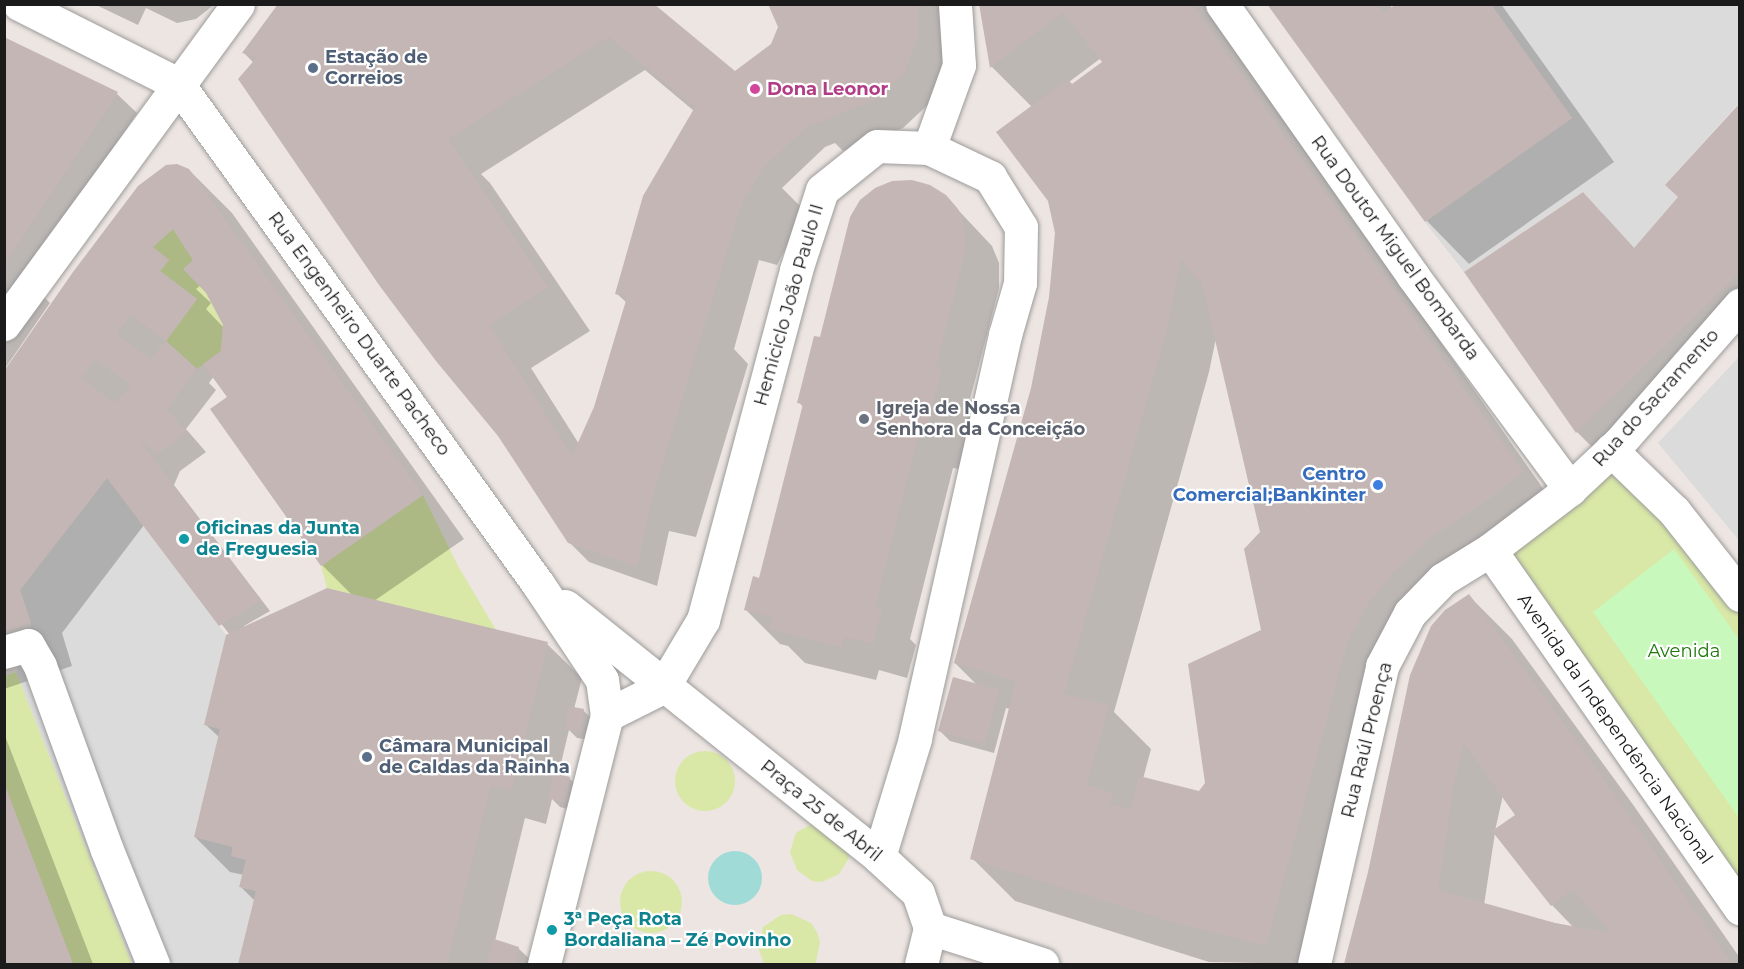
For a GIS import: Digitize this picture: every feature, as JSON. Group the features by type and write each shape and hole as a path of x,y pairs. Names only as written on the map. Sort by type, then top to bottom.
{"street":[{"path":"20,4 178,84"},
{"path":"4,324 238,4"},
{"path":"929,148 959,65 955,4"},
{"name":"Rua Doutor Miguel Bombarda","path":"1222,4 1413,276 1570,489"},
{"name":"Rua Engenheiro Duarte Pacheco","path":"178,84 538,584"},
{"name":"Hemiciclo João Paulo II","path":"663,687 703,621 796,270 822,190 877,146 929,148 990,177 1020,227 1020,283 1005,335 915,739 879,857"},
{"name":"Rua do Sacramento","path":"1570,489 1611,450 1740,305"},
{"path":"1611,450 1674,511 1740,595"},
{"name":"Rua Raúl Proença","path":"1314,964 1383,666 1410,613 1443,579 1490,550 1570,489"},
{"name":"Avenida da Independência Nacional","path":"1490,550 1740,908"},
{"path":"538,584 602,680 607,715 544,964"},
{"name":"Praça 25 de Abril","path":"538,584 663,687 879,857 918,893 930,928"},
{"path":"4,652 28,645 40,666 107,850 153,964"},
{"path":"607,715 663,687"},
{"path":"921,964 930,928 1041,964"}],"green space":[{"path":"173,229 193,260 184,269 206,293 223,325 221,351 197,369 166,341 197,299 160,271 169,260 153,247"},
{"path":"1611,450 1739,595 1739,908 1490,550"},
{"path":"423,495 458,566 496,630 327,588 321,566"},
{"name":"Avenida","path":"1674,549 1739,639 1739,818 1593,612"},
{"path":"16,672 132,964 73,964 5,786 5,676"},
{"path":"705,751 726,760 735,781 726,802 705,811 684,802 675,781 684,760"},
{"path":"813,823 849,848 849,858 839,874 822,882 812,881 797,870 790,852 796,833"},
{"path":"651,871 673,880 682,902 673,924 651,933 629,924 620,902 629,880"},
{"path":"791,914 811,923 817,932 820,942 816,962 814,964 764,964 758,947 763,927 781,915"}],"shaded area":[{"path":"1491,5 1739,5 1739,103 1665,185 1678,197 1634,248 1583,192 1464,272 1425,222 1572,118"},
{"path":"1739,357 1740,537 1738,539 1658,443"},
{"path":"107,478 226,635 205,725 220,729 194,837 233,847 231,856 246,860 239,887 256,891 238,964 132,964 16,672 28,645 31,623 20,590"}],"water":[{"path":"730,851 740,851 754,859 760,868 762,878 760,888 754,897 740,905 730,905 713,893 708,883 708,873 720,856"}],"building":[{"path":"278,4 654,4 735,71 771,44 778,27 768,4 918,4 918,36 905,72 875,100 805,128 763,168 741,205 653,495 637,567 568,543 498,436 436,361 379,285 238,79 257,57 242,53","holes":["609,37 695,107 643,196 615,294 627,297 594,407 572,456 489,325 548,287 448,139"]},
{"path":"979,4 1192,4 1523,472 1492,497 1431,537 1394,572 1369,602 1348,640 1266,946 1166,920 970,859 1016,681 954,663 1031,388 1049,297 1055,233 1048,201 996,132 1068,79 1072,84 1102,62 1063,12 990,68","holes":["1181,259 1202,284 1260,532 1244,549 1261,630 1188,664 1205,783 1199,791 1139,776 1130,809 1110,804 1113,793 1087,785 1109,705 1064,694 1167,329"]},
{"path":"1267,4 1378,4 1384,13 1396,4 1491,4 1572,118 1425,222"},
{"path":"4,37 118,92 4,265"},
{"path":"1740,103 1740,272 1576,433 1464,272 1583,192 1634,248 1678,197 1665,185"},
{"path":"177,164 189,169 423,495 321,566 210,409 227,397 203,364 221,351 223,325 206,293 183,269 193,260 173,229 153,247 169,260 160,271 197,299 166,341 197,369 167,409 187,432 157,454 137,437 261,601 219,626 107,478 20,590 31,623 4,632 4,371 73,272 138,186 166,165","holes":["131,315 166,341 150,359 116,334","95,359 131,385 115,403 81,378"]},
{"name":"Igreja de Nossa Senhora da Conceição","path":"912,180 930,185 946,195 958,209 965,227 965,252 936,367 942,368 925,435 919,434 875,607 882,609 873,644 844,637 842,647 769,629 772,617 744,610 753,576 759,578 803,404 797,403 814,336 820,337 850,217 860,200 875,188 892,181"},
{"name":"Câmara Municipal de Caldas da Rainha","path":"327,588 548,642 512,790 491,785 447,964 238,964 256,891 239,887 246,860 231,856 233,847 194,837 220,729 204,725 226,635"},
{"path":"1469,594 1591,761 1732,964 1344,964 1368,872 1410,675 1431,626 1445,610","holes":["1464,743 1515,815 1492,831 1551,906 1573,889 1611,933 1555,923 1438,890 1454,784"]},
{"path":"953,677 999,690 984,744 938,731"},
{"path":"568,706 584,709 580,731 565,729"},
{"path":"554,773 570,777 565,802 548,798"},
{"path":"5,786 73,964 4,964"},
{"path":"494,939 519,947 514,964 486,964"}],"place":[{"name":"Estação de Correios","path":"313,68"},
{"name":"Dona Leonor","path":"755,89"},
{"name":"Igreja de Nossa Senhora da Conceição","path":"864,419"},
{"name":"Centro Comercial;Bankinter","path":"1378,485"},
{"name":"Oficinas da Junta de Freguesia","path":"184,539"},
{"name":"Câmara Municipal de Caldas da Rainha","path":"367,757"},
{"name":"3ª Peça Rota Bordaliana – Zé Povinho","path":"552,930"}]}
